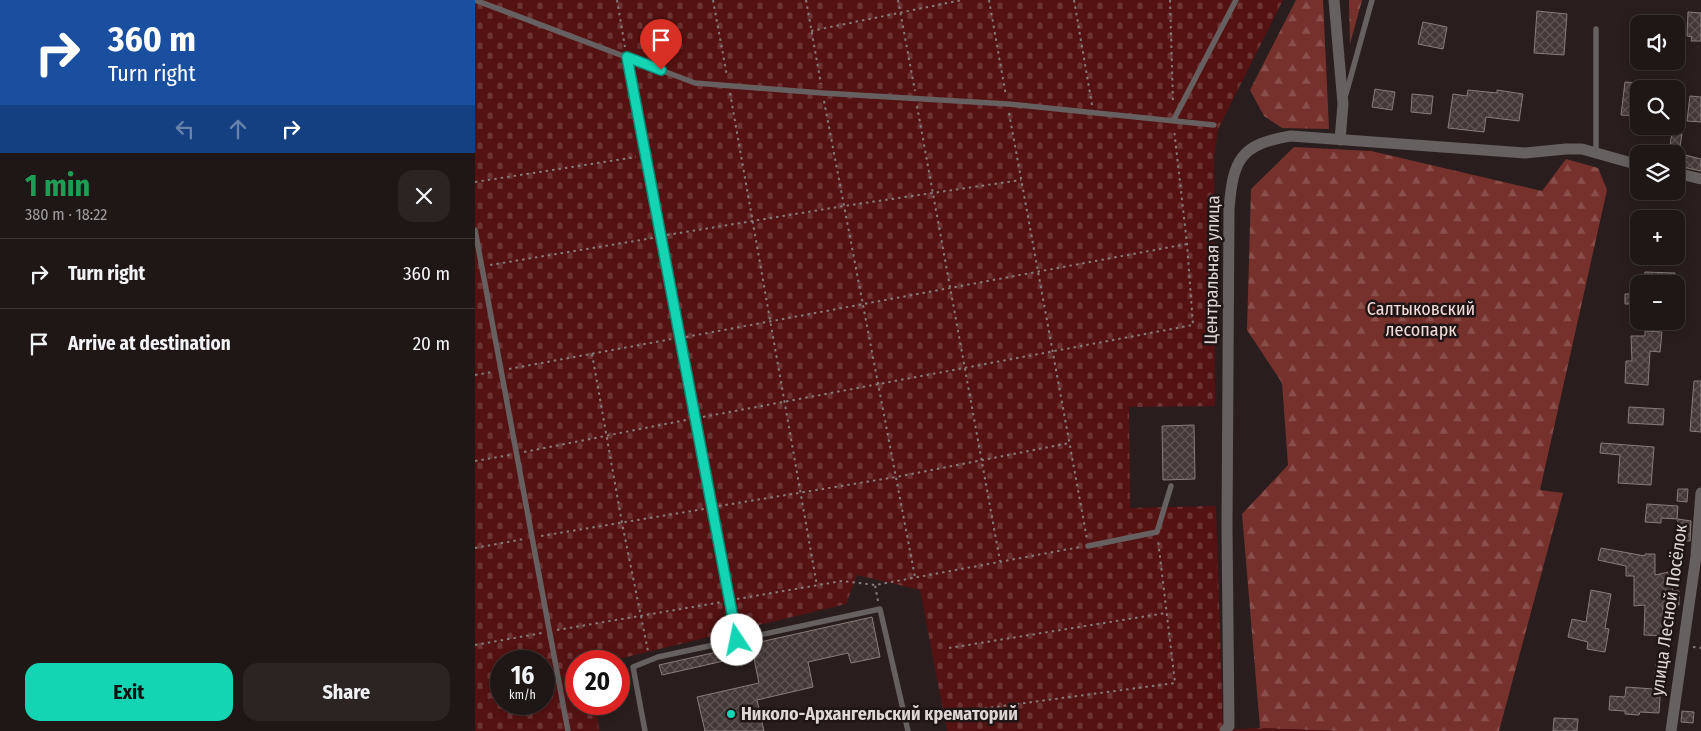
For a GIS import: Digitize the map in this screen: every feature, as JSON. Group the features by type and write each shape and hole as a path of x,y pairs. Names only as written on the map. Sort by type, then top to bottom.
{"street":[{"path":"1334,0 1343,104 1340,140"},
{"name":"Центральная улица","path":"1225,731 1229,726 1227,508 1229,209 1231,186 1236,167 1244,153 1255,145 1271,139 1291,136 1525,154 1582,149 1630,162"},
{"path":"1685,176 1701,179"},
{"name":"улица Лесной Посёлок","path":"1671,731 1696,556 1701,495"}],"lane":[{"path":"475,0 695,83 1008,104 1214,125"},
{"path":"1173,121 1236,0"},
{"path":"1343,104 1372,0"},
{"path":"1596,29 1596,154"},
{"path":"627,57 737,640"},
{"path":"475,230 568,731"},
{"path":"1088,546 1157,532 1171,486"},
{"path":"645,731 633,668 658,657 880,609 908,731"}],"path":[{"path":"617,0 627,57"},
{"path":"713,0 817,586"},
{"path":"806,0 822,93 915,577"},
{"path":"898,0 1001,562"},
{"path":"811,31 962,0"},
{"path":"475,645 843,581 875,584 1088,546 989,0"},
{"path":"1074,0 1093,113"},
{"path":"1170,0 1173,102"},
{"path":"475,461 1193,325 1187,244 1173,121"},
{"path":"475,182 645,156"},
{"path":"482,266 844,206 1022,180"},
{"path":"475,375 1187,244"},
{"path":"592,354 622,523 650,661"},
{"path":"475,548 896,477 1070,443"},
{"path":"965,711 1175,683 1157,532"},
{"path":"875,584 880,609"},
{"path":"949,648 1166,612"}],"green space":[{"path":"475,0 1283,0 1218,129 1214,158 1215,406 1129,407 1130,508 1216,506 1223,730 1260,728 1338,731 947,731 920,590 857,575 846,604 630,656 630,650 565,650 565,715 597,715 599,731 475,731"},
{"path":"1296,0 1323,0 1329,129 1282,128 1264,116 1250,90"},
{"path":"1349,0 1362,0 1350,44"},
{"name":"Салтыковский лесопарк","path":"1294,147 1371,151 1542,191 1566,159 1598,168 1607,190 1540,490 1563,493 1499,731 1338,731 1260,728 1242,514 1288,465 1282,383 1247,330 1251,189"}],"building":[{"path":"1537,11 1567,14 1564,55 1534,53"},
{"path":"1688,12 1701,13 1701,41 1691,41 1692,37 1687,36"},
{"path":"1423,22 1447,27 1443,49 1418,44"},
{"path":"1625,82 1630,82 1630,116 1621,115"},
{"path":"1375,89 1395,92 1392,110 1372,107"},
{"path":"1468,90 1497,93 1497,90 1523,94 1519,121 1486,117 1484,132 1448,128 1453,94 1467,96"},
{"path":"1412,94 1433,96 1431,114 1411,112"},
{"path":"1690,96 1701,97 1701,122 1687,121"},
{"path":"1672,135 1682,135 1680,145 1670,145"},
{"path":"1685,155 1701,159 1701,171 1685,168"},
{"path":"1645,272 1675,273 1675,275 1645,275"},
{"path":"1625,294 1630,294 1630,304 1625,304"},
{"path":"1645,331 1662,332 1660,352 1650,351 1648,385 1625,383 1626,361 1632,361 1631,336 1645,336"},
{"path":"1694,381 1701,381 1701,432 1690,431"},
{"path":"1629,407 1664,409 1663,425 1628,423"},
{"path":"1194,425 1195,479 1163,480 1162,426"},
{"path":"1601,443 1654,447 1651,485 1618,483 1620,455 1600,453"},
{"path":"1678,489 1688,489 1687,502 1677,501"},
{"path":"1647,504 1678,506 1677,519 1661,518 1661,523 1645,522"},
{"path":"1678,519 1691,521 1690,541 1676,540"},
{"path":"1601,548 1645,556 1645,554 1655,554 1655,575 1669,572 1673,591 1679,591 1679,605 1663,605 1663,623 1672,623 1672,636 1644,635 1645,605 1634,606 1634,576 1626,576 1626,566 1598,560"},
{"path":"1591,590 1611,594 1605,628 1609,629 1605,652 1587,649 1588,642 1568,637 1572,619 1586,622"},
{"path":"872,617 880,657 851,663 848,653 808,662 813,687 757,700 764,731 705,731 697,697 759,683 751,644"},
{"path":"726,650 728,660 662,675 659,665"},
{"path":"1656,664 1667,666 1664,684 1661,683 1659,713 1640,712 1639,715 1625,714 1625,711 1609,710 1610,696 1625,697 1626,687 1653,689"},
{"path":"1682,711 1694,712 1693,723 1681,722"},
{"path":"1554,718 1578,719 1577,731 1553,731"}],"place":[{"name":"Николо-Архангельский крематорий","path":"731,714"}],"route":[{"path":"661,70 627,57 737,640"}]}
